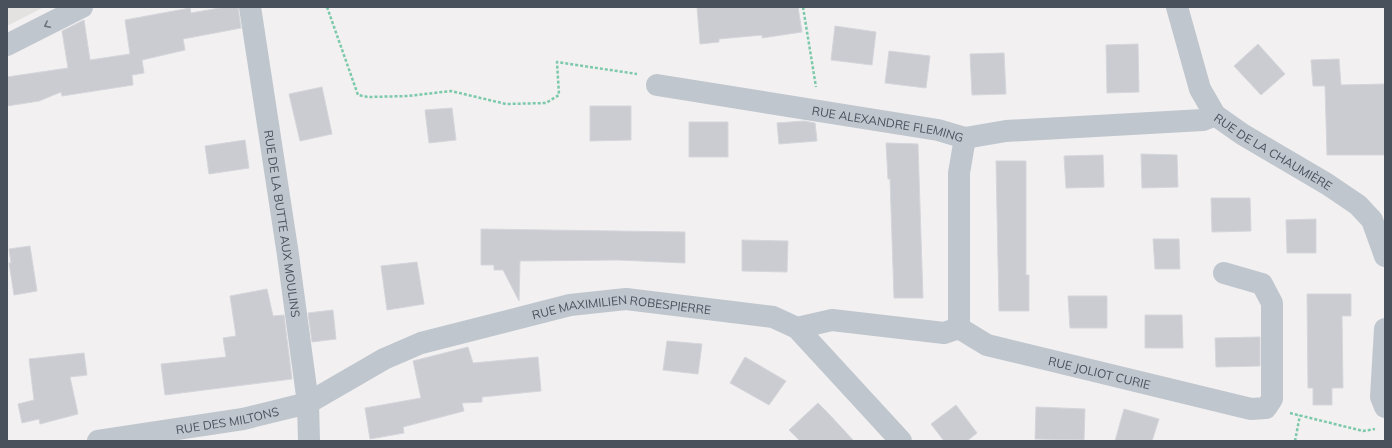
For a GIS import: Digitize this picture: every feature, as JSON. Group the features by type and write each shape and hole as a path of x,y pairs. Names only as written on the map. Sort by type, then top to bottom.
{"street":[{"path":"7,45 82,7"},
{"name":"RUE DE LA BUTTE AUX MOULINS","path":"250,7 288,255 308,402 309,441"},
{"name":"RUE DE LA CHAUMIÈRE","path":"1177,7 1200,89 1215,115 1379,218 1385,256"},
{"name":"RUE ALEXANDRE FLEMING","path":"657,85 938,130 965,138 1006,131 1203,120 1215,115"},
{"path":"797,328 832,320 944,333 959,328 959,173 965,138"},
{"path":"1224,273 1262,284 1272,302 1272,399 1266,408"},
{"name":"RUE MAXIMILIEN ROBESPIERRE","path":"308,402 384,359 421,343 570,305 626,299 773,317 797,328 901,441"},
{"name":"RUE JOLIOT CURIE","path":"959,328 987,345 1251,409 1266,408"},
{"path":"1385,329 1381,397 1385,407"},
{"name":"RUE DES MILTONS","path":"98,441 243,420 308,402"}],"path":[{"path":"326,7 358,95 368,97 408,96 451,91 506,104 546,103 559,95 557,62 650,76 657,85"},
{"path":"803,7 820,110"},
{"path":"1266,408 1363,431 1378,428"},
{"path":"1295,441 1300,415"}],"shaded area":[{"path":"7,7 44,7 7,26"}],"building":[{"path":"225,7 238,7 241,28 183,39 185,50 142,60 144,73 132,75 133,85 62,96 61,92 39,101 7,106 7,77 68,68 62,31 84,20 90,60 130,54 125,20 190,8 191,13"},
{"path":"697,7 798,7 802,32 762,38 762,35 719,39 719,42 700,44"},
{"path":"835,26 876,32 872,65 831,60"},
{"path":"1138,44 1139,92 1107,93 1106,45"},
{"path":"1258,44 1285,74 1261,95 1234,66"},
{"path":"889,51 930,56 926,88 885,83"},
{"path":"1004,53 1006,94 972,95 970,54"},
{"path":"1339,59 1341,85 1385,84 1385,155 1327,155 1325,86 1313,86 1311,60"},
{"path":"322,87 332,134 300,141 289,94"},
{"path":"590,106 631,106 631,140 590,141"},
{"path":"452,108 456,140 429,143 425,110"},
{"path":"804,121 815,123 817,141 779,144 777,123"},
{"path":"689,122 728,122 728,157 689,157"},
{"path":"245,140 249,168 209,174 205,146"},
{"path":"886,143 918,144 923,298 894,298 890,179 888,179"},
{"path":"1141,154 1177,155 1178,187 1142,188"},
{"path":"1103,155 1104,187 1066,188 1064,156"},
{"path":"996,161 1026,161 1026,275 1029,275 1029,311 999,311"},
{"path":"1211,198 1250,198 1251,231 1212,232"},
{"path":"1316,219 1316,253 1287,253 1286,220"},
{"path":"481,229 685,232 685,263 618,260 520,261 519,301 503,270 494,270 494,265 481,265"},
{"path":"1153,239 1179,239 1180,269 1155,269"},
{"path":"742,240 788,241 787,272 742,271"},
{"path":"30,246 37,291 14,295 9,263 11,263 9,249"},
{"path":"417,262 424,304 387,310 381,266"},
{"path":"267,289 273,316 284,315 292,379 165,395 161,364 226,357 223,338 236,336 230,296"},
{"path":"1307,294 1351,294 1351,316 1342,316 1343,388 1332,388 1332,405 1313,405 1313,388 1308,388"},
{"path":"1068,296 1107,296 1107,328 1070,328"},
{"path":"333,310 336,339 312,342 308,313"},
{"path":"1145,315 1182,315 1183,348 1145,348"},
{"path":"1260,337 1260,366 1216,367 1215,338"},
{"path":"667,341 702,344 698,374 663,370"},
{"path":"468,347 473,363 538,357 541,391 482,397 482,402 462,403 464,411 403,427 404,433 370,439 365,408 421,398 413,361"},
{"path":"84,353 87,375 70,377 78,414 40,424 39,419 22,423 18,404 34,400 29,359"},
{"path":"745,357 786,381 769,405 730,383"},
{"path":"818,403 854,441 800,441 789,430"},
{"path":"956,405 977,433 967,441 944,441 931,424"},
{"path":"1036,407 1085,409 1084,440 1035,439"},
{"path":"1124,409 1159,419 1152,441 1115,441"}]}
